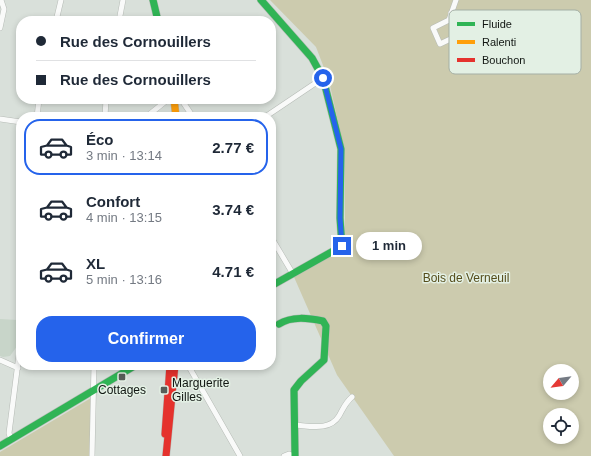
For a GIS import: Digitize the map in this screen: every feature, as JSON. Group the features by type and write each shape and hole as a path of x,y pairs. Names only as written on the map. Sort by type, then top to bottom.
{"street":[{"path":"0,28 4,9 1,0"},
{"path":"57,16 61,0"},
{"path":"119,16 123,0"},
{"path":"149,0 153,16"},
{"path":"153,0 157,16"},
{"path":"260,0 274,16"},
{"path":"452,10 456,0"},
{"path":"276,18 312,58 323,78 341,149 340,218 342,246 276,283"},
{"path":"449,20 433,28 440,44 449,40"},
{"path":"272,112 323,78"},
{"path":"152,112 162,104"},
{"path":"0,119 16,121"},
{"path":"276,245 293,274"},
{"path":"279,324 285,319 317,320 323,321 326,326 326,350 324,360 301,381 294,390 294,456 288,454 284,456"},
{"path":"0,360 16,367"},
{"path":"11,440 9,433 18,370"},
{"path":"92,456 92,390 94,370"},
{"path":"0,446 127,370"},
{"path":"165,456 165,406 170,370"},
{"path":"165,456 174,370"},
{"path":"191,370 240,456"},
{"path":"295,425 324,426 331,424 336,420 346,403 352,397"}],"shaded area":[{"path":"0,319 16,320 16,348 10,356 0,356"}],"green space":[{"name":"Bois de Verneuil","path":"270,0 591,0 591,456 394,456 337,375 294,277 345,248 345,153 329,81 316,47"},
{"path":"91,398 91,456 0,456 0,452"}],"traffic: fast":[{"path":"153,0 157,16"},
{"path":"261,0 275,16"},
{"path":"276,17 312,58 323,78 341,149 340,218 342,246 276,283"},
{"path":"279,324 289,320 306,319 323,321 326,326 324,360 301,381 294,390 295,456"},
{"path":"0,446 128,370"}],"traffic: slow":[{"path":"175,104 175,112"}],"traffic: jam":[{"path":"165,434 170,370"},
{"path":"166,456 175,370"}],"place":[{"name":"Cottages","path":"122,377"},
{"name":"Marguerite Gilles","path":"164,390"}],"route":[{"path":"323,78 341,149 340,218 342,246"}]}
